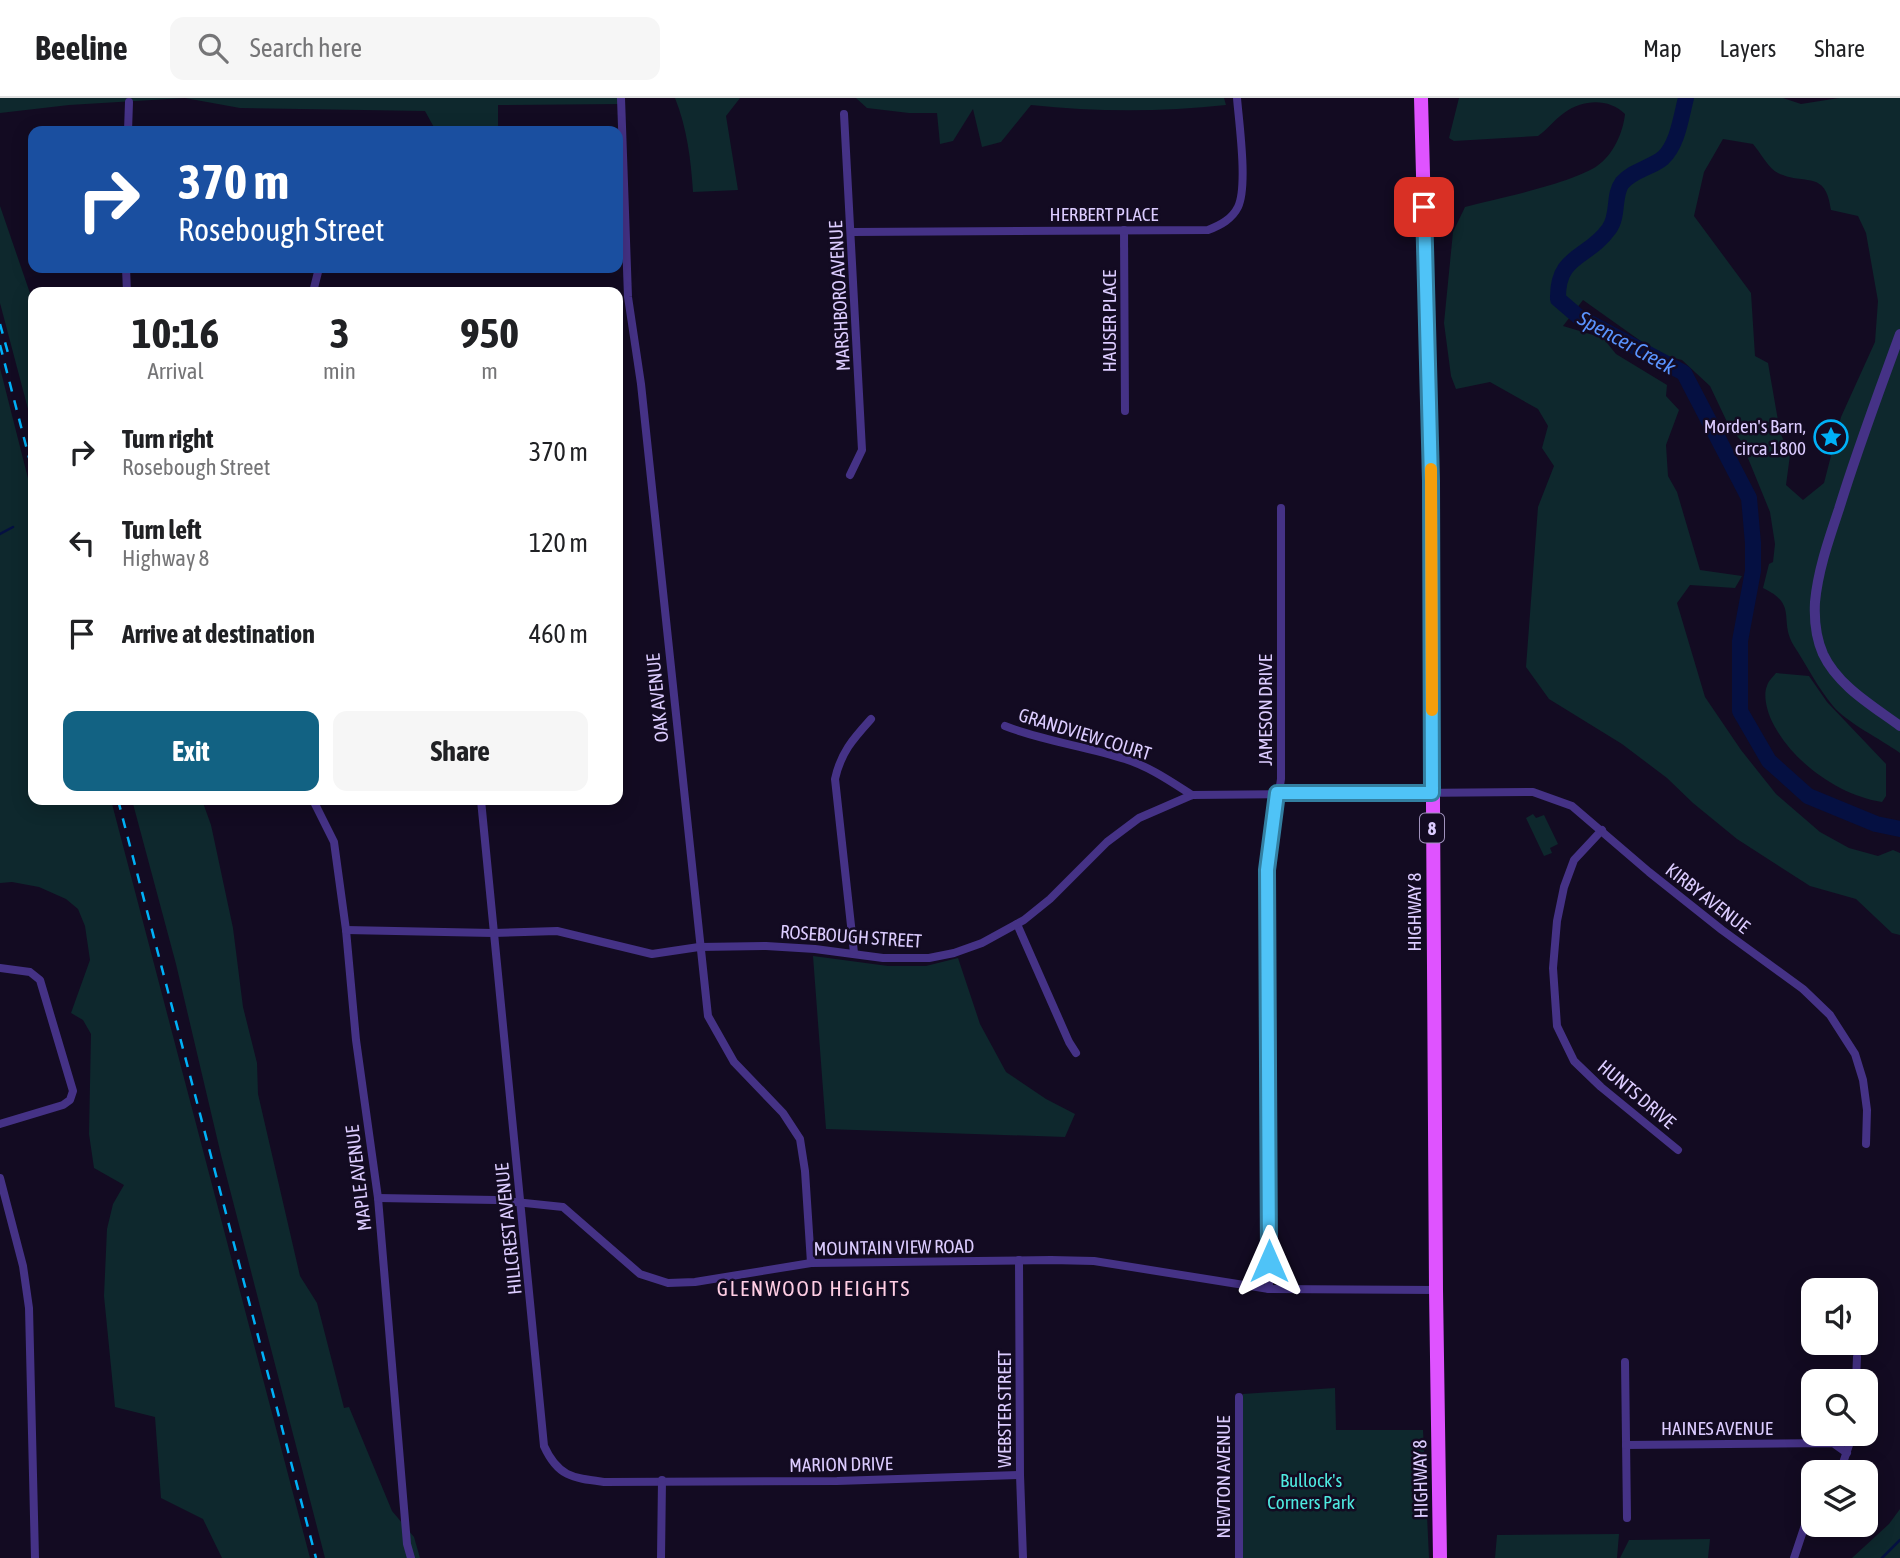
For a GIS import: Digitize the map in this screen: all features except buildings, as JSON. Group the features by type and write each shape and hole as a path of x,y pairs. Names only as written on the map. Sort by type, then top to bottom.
{"main road":[{"name":"HIGHWAY 8","path":"1421,98 1431,481 1440,1558"}],"street":[{"name":"OAK AVENUE","path":"621,98 622,126"},
{"name":"HERBERT PLACE","path":"852,232 1208,230 1231,217 1239,205 1242,188 1237,98"},
{"path":"128,126 129,102"},
{"name":"MARSHBORO AVENUE","path":"844,114 862,450 850,475"},
{"name":"OAK AVENUE","path":"623,155 628,297 641,384 708,1017 734,1062 783,1114 800,1139 805,1171 811,1263"},
{"name":"HAUSER PLACE","path":"1124,230 1125,411"},
{"path":"1900,334 1852,466 1817,586 1815,609 1818,640 1830,665 1846,685 1900,726"},
{"name":"JAMESON DRIVE","path":"1269,1289 1267,870 1281,779 1281,508"},
{"path":"854,953 835,779 844,753 871,719"},
{"name":"GRANDVIEW COURT","path":"1004,726 1126,759 1151,769 1192,795"},
{"name":"KIRBY AVENUE","path":"1432,793 1533,792 1572,806 1722,930 1803,989 1830,1015 1855,1054 1863,1080 1867,1110 1866,1144"},
{"name":"ROSEBOUGH STREET","path":"346,930 493,933 557,931 652,954 699,947 766,946 883,958 929,958 982,943 1017,924 1050,899 1107,842 1139,818 1192,795 1432,793"},
{"name":"MAPLE AVENUE","path":"316,805 334,842 346,930 356,1040 378,1198 407,1544 411,1558"},
{"name":"HILLCREST AVENUE","path":"481,805 544,1446 552,1462 565,1473 586,1480 662,1480"},
{"name":"HUNTS DRIVE","path":"1602,830 1574,860 1564,887 1557,921 1553,968 1557,1026 1574,1061 1601,1087 1678,1150"},
{"path":"1017,924 1076,1053"},
{"path":"0,968 30,972 40,980 73,1091 70,1100 63,1105 0,1124"},
{"path":"0,1178 23,1266 29,1308 34,1558"},
{"name":"MOUNTAIN VIEW ROAD","path":"378,1198 522,1202 564,1207 640,1274 668,1283 695,1282 811,1263 1019,1260 1094,1261 1269,1289 1436,1290"},
{"name":"WEBSTER STREET","path":"1019,1260 1023,1558"},
{"path":"1856,1369 1857,1357"},
{"path":"1625,1362 1627,1518"},
{"name":"NEWTON AVENUE","path":"1239,1397 1239,1558"},
{"name":"HAINES AVENUE","path":"1626,1445 1833,1443 1847,1453"},
{"path":"1844,1460 1849,1446"},
{"name":"MARION DRIVE","path":"662,1480 837,1481 1020,1475"},
{"path":"661,1558 662,1480"},
{"path":"1794,1558 1801,1537"}],"green space":[{"path":"0,98 185,98 69,105 0,113"},
{"path":"185,98 621,98 621,104 498,105 498,126 433,126 425,111 240,108"},
{"path":"675,98 740,98 726,116 738,190 693,192 688,144"},
{"path":"856,98 1224,98 1226,105 1128,110 1031,105 1001,142 982,147 973,109 953,141 940,144 937,113 867,108"},
{"path":"1459,98 1783,98 1801,104 1839,98 1900,98 1900,753 1855,725 1833,706 1794,646 1781,601 1763,588 1769,564 1773,562 1775,544 1770,512 1741,441 1728,424 1710,386 1682,360 1659,354 1583,300 1563,326 1603,338 1616,354 1667,385 1666,396 1679,410 1666,445 1668,476 1677,492 1700,570 1742,576 1735,588 1690,585 1677,603 1705,697 1741,750 1776,794 1820,832 1849,848 1878,856 1893,850 1900,853 1900,935 1892,933 1856,899 1810,886 1737,839 1667,778 1622,744 1549,699 1526,667 1538,507 1554,466 1542,448 1548,426 1538,409 1490,382 1456,389 1451,376 1444,323 1453,232 1465,207 1552,185 1597,166 1608,156 1616,143 1625,114 1611,105 1587,103 1571,108 1538,136 1454,141 1449,138","holes":["1723,139 1753,144 1778,173 1819,184 1828,197 1831,210 1858,216 1866,233 1878,301 1875,342 1841,417 1824,483 1803,500 1786,485 1790,455 1780,432 1768,363 1755,356 1751,293 1694,216 1704,172"]},
{"path":"0,206 28,287 28,409 0,303"},
{"path":"0,368 28,478 28,805 112,805 310,1558 222,1558 203,1519 161,1498 155,1417 115,1407 104,1296 107,1229 113,1204 124,1185 94,1168 89,1134 91,1034 83,1020 71,1013 90,960 85,926 78,909 66,899 39,887 12,882 0,883"},
{"path":"1776,673 1809,676 1827,702 1886,764 1886,796 1882,802 1848,792 1832,783 1801,761 1789,747 1770,717 1766,702 1768,684"},
{"path":"133,805 204,805 211,825 233,928 243,1007 257,1063 258,1094 300,1276 317,1303 344,1408 349,1407 392,1511 414,1537 420,1558 325,1558 221,1155 176,964"},
{"path":"1533,814 1536,818 1544,815 1558,844 1550,848 1552,853 1544,856 1526,818"},
{"path":"813,956 888,966 926,966 958,958 980,1024 1006,1072 1046,1099 1075,1114 1065,1137 826,1129"},
{"name":"Bullock's Corners Park","path":"1335,1388 1336,1430 1423,1430 1429,1558 1243,1558 1243,1394"},
{"path":"1900,1509 1900,1558 1852,1558 1878,1537"},
{"path":"1619,1534 1617,1558 1495,1558 1497,1535"},
{"path":"1710,1539 1708,1558 1620,1558 1629,1540"}],"waterway":[{"name":"Spencer Creek","path":"1686,98 1678,130 1668,152 1663,158 1631,175 1622,183 1612,224 1601,239 1568,265 1559,284 1558,299 1579,317 1684,373 1749,498 1753,571 1740,641 1740,711 1769,761 1808,796 1876,824 1900,829"},
{"path":"0,534 13,527"},
{"name":"Spencer Creek","path":"1882,1558 1900,1540"}],"railway":[{"path":"0,324 8,353"},
{"path":"0,345 28,454"},
{"path":"119,805 316,1558"}],"slow traffic":[{"path":"1431,469 1432,710"}],"place":[{"name":"Morden's Barn, circa 1800","path":"1831,437"}],"district":[{"name":"GLENWOOD HEIGHTS","path":"814,1288"}],"route":[{"path":"1269,1261 1267,870 1277,793 1432,793 1431,481 1424,207"}]}
